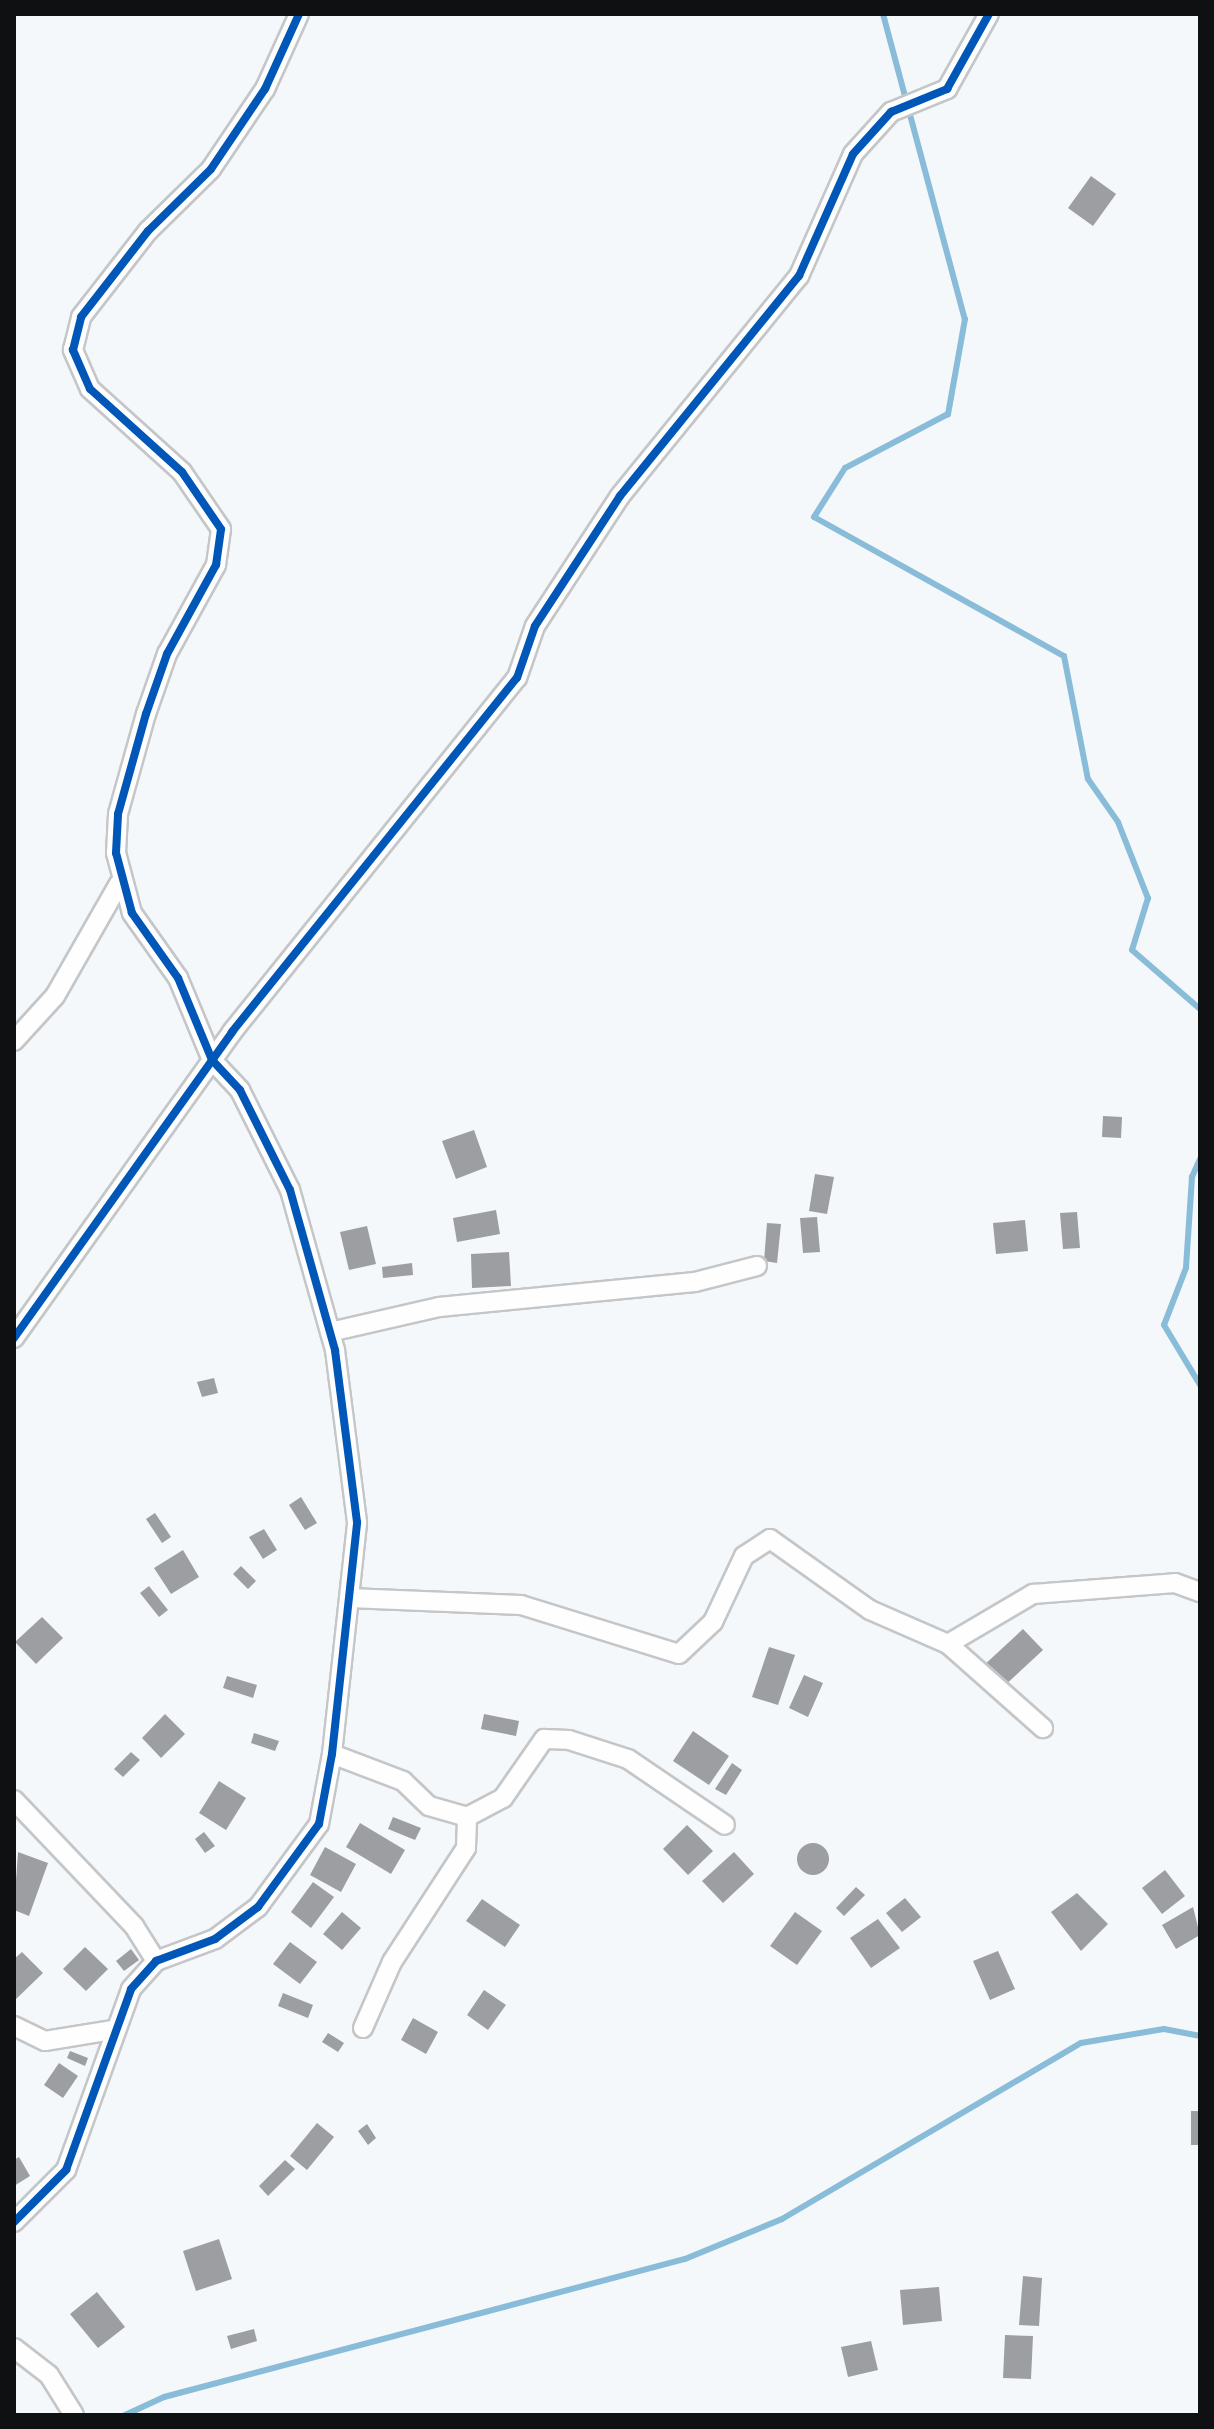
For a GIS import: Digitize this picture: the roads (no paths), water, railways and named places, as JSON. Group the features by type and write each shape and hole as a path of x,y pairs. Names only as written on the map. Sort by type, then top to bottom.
{"street":[{"path":"14,2222 66,2170 113,2030 131,1989 156,1961 215,1939 258,1907 319,1824 332,1754 357,1522 330,1332 290,1190 240,1090 212,1060 200,1019 119,884 118,814 131,764 167,654 216,565 221,529 182,472 90,389 75,367 75,335 81,317 148,231 211,169 265,89 299,14"},
{"path":"14,1338 212,1060 517,678 535,626 620,496 799,276 853,154 891,112 947,89 989,14"},
{"path":"14,1041 55,996 119,884"},
{"path":"330,1332 439,1307 695,1282 757,1266"},
{"path":"349,1598 521,1605 679,1654 713,1622 744,1556 770,1539 870,1610 948,1644 1043,1728"},
{"path":"948,1644 1033,1594 1175,1583 1200,1592"},
{"path":"332,1754 403,1781 429,1806 467,1817 503,1798 544,1739 569,1740 628,1759 725,1825"},
{"path":"14,1800 134,1926 156,1961"},
{"path":"363,2028 392,1962 466,1848 467,1817"},
{"path":"14,2026 45,2041 113,2030"},
{"path":"14,2348 49,2375 74,2415"}],"waterway":[{"path":"883,14 965,319 948,414 845,468 814,517 1064,656 1088,779 1118,822 1148,898 1132,950 1200,1009"},
{"path":"1200,1159 1192,1177 1186,1268 1164,1325 1200,1385"},
{"path":"125,2415 164,2397 685,2259 782,2219 1081,2043 1164,2029 1200,2036"}]}
